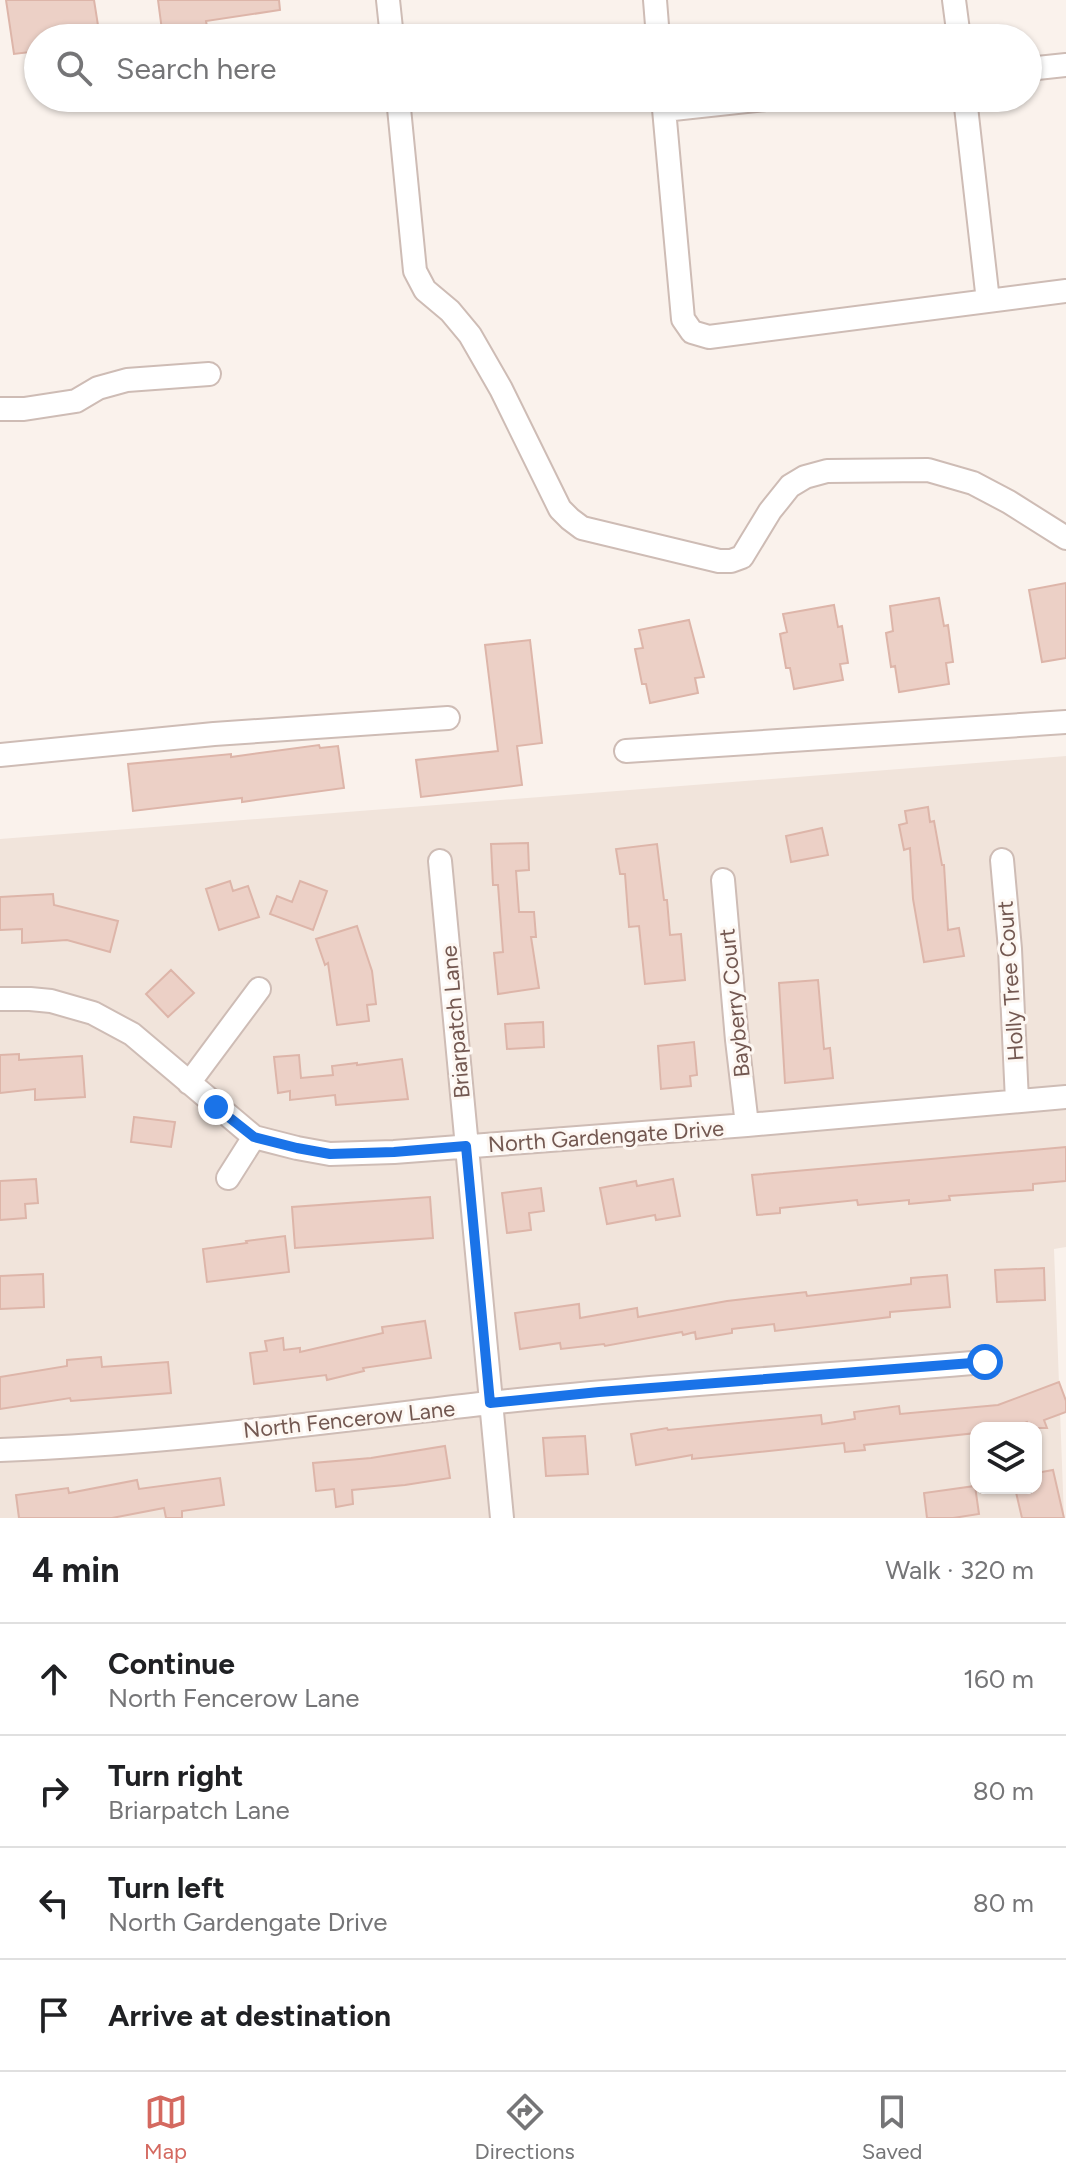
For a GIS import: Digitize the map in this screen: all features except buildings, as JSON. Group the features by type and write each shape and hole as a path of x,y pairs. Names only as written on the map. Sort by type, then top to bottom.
{"street":[{"path":"388,0 391,24"},
{"path":"655,0 657,24"},
{"path":"954,0 957,24"},
{"path":"1042,68 1066,65"},
{"path":"399,112 415,271 425,290 450,311 470,335 501,389 560,509 582,528 719,561 731,561 742,557 770,511 790,486 805,477 827,471 928,470 973,483 1066,538"},
{"path":"665,112 683,319 692,332 709,337 1066,291"},
{"path":"967,112 988,301"},
{"path":"0,409 24,409 76,401 98,388 127,380 209,374"},
{"path":"0,755 214,734 448,718"},
{"path":"626,751 1066,722"},
{"name":"Holly Tree Court","path":"1002,860 1010,949 1017,1101"},
{"name":"Briarpatch Lane","path":"440,861 502,1518"},
{"name":"Bayberry Court","path":"723,880 747,1125"},
{"path":"189,1083 259,989"},
{"name":"North Gardengate Drive","path":"0,999 51,1001 93,1013 132,1034 254,1137 330,1154 394,1152 747,1125 1066,1097"},
{"path":"228,1178 254,1137"},
{"name":"North Fencerow Lane","path":"0,1450 159,1441 599,1392 985,1362"}],"shaded area":[{"path":"1066,756 1066,1247 1054,1249 1064,1518 0,1518 0,839"}],"route":[{"path":"216,1107 254,1137 330,1154 466,1146 490,1403 985,1362"}]}
